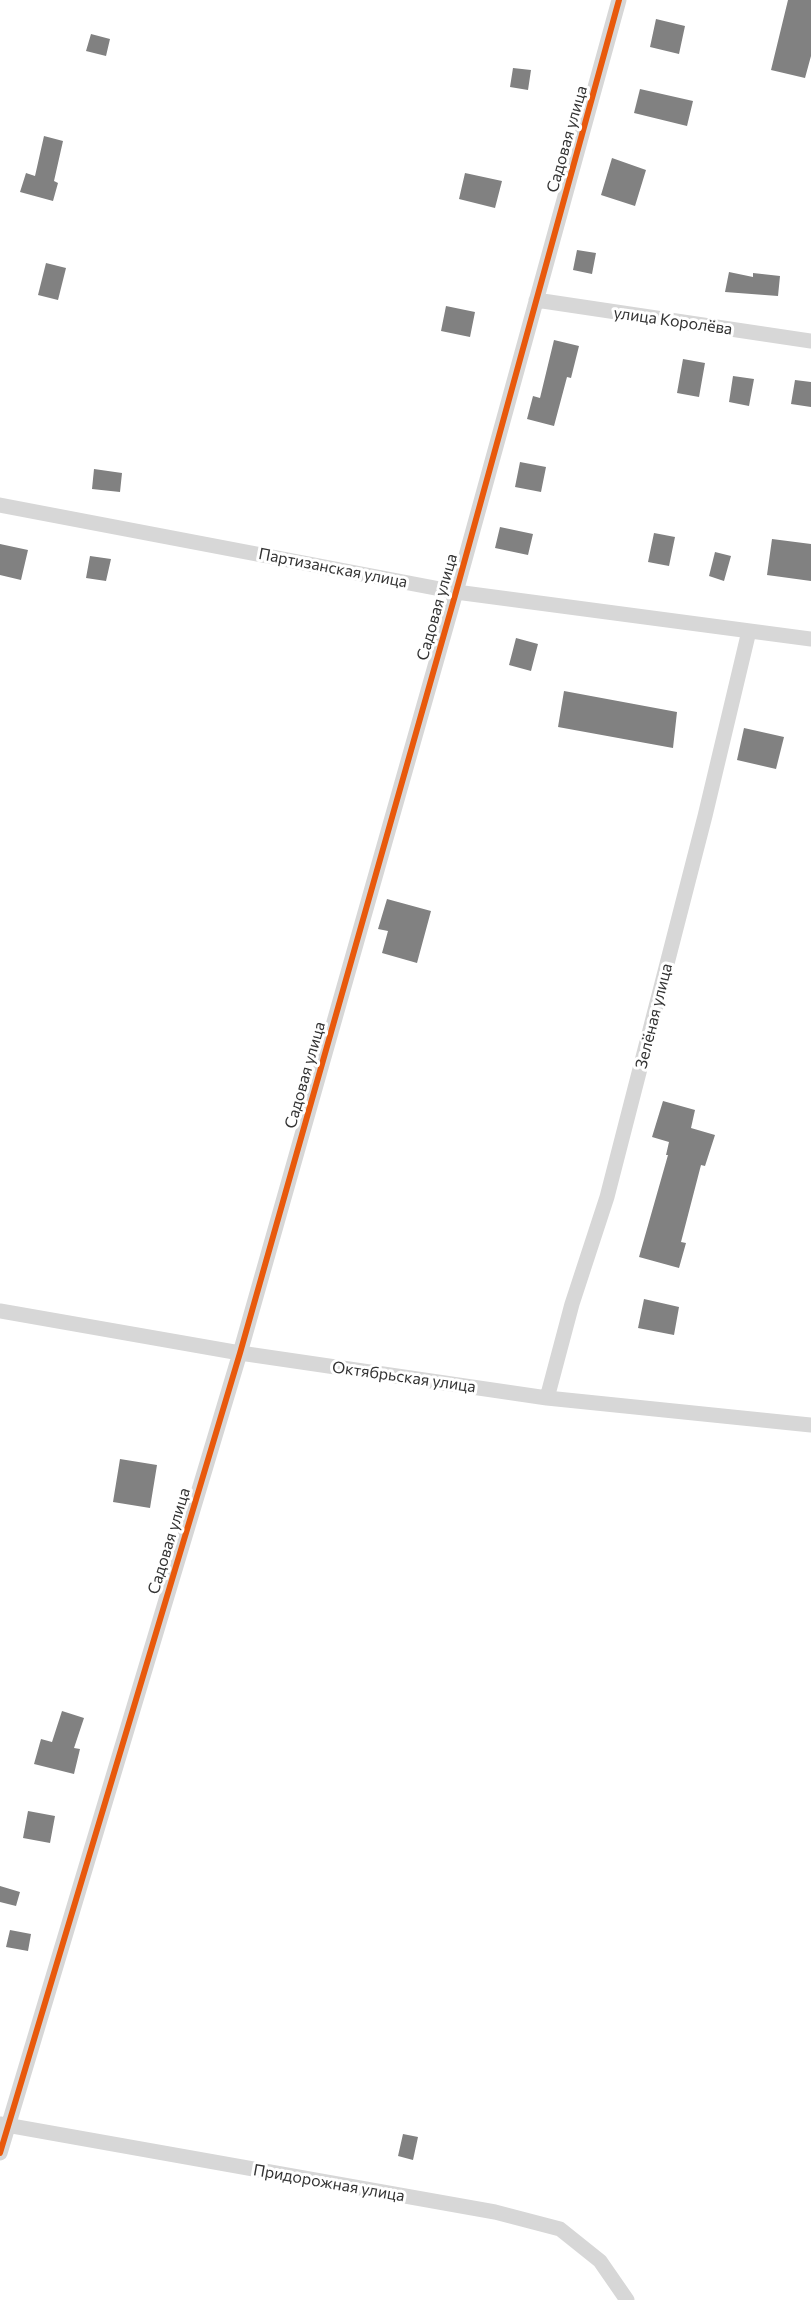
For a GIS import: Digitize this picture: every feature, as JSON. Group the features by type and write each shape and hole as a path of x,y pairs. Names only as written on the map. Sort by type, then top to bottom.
{"street":[{"name":"Садовая улица","path":"0,2152 4,2124 240,1353 456,592 619,0"},
{"name":"улица Королёва","path":"536,300 811,341"},
{"name":"Партизанская улица","path":"0,505 456,592 811,639"},
{"name":"Зелёная улица","path":"547,1398 572,1304 607,1197 705,816 749,631"},
{"name":"Октябрьская улица","path":"0,1311 240,1353 547,1398 811,1425"},
{"name":"Придорожная улица","path":"4,2124 495,2212 560,2229 600,2261 627,2300"}],"building":[{"path":"788,0 811,0 811,56 805,78 771,70"},
{"path":"656,19 685,26 679,54 650,47"},
{"path":"91,34 110,39 106,56 86,51"},
{"path":"513,68 531,70 528,90 510,87"},
{"path":"640,89 693,101 687,126 634,113"},
{"path":"44,136 63,141 54,181 58,183 53,201 20,192 26,173 35,176"},
{"path":"612,158 646,170 635,206 601,195"},
{"path":"465,173 502,181 495,208 459,199"},
{"path":"577,250 596,253 592,274 573,270"},
{"path":"46,263 66,268 58,300 38,295"},
{"path":"729,272 753,277 753,273 780,276 778,296 725,292"},
{"path":"446,306 475,312 470,337 441,331"},
{"path":"554,340 579,346 571,378 567,377 554,426 527,419 533,396 540,398"},
{"path":"683,359 705,363 699,397 677,393"},
{"path":"733,376 754,379 749,406 729,402"},
{"path":"795,380 811,382 811,407 791,404"},
{"path":"520,462 546,467 541,492 515,487"},
{"path":"94,469 122,473 120,492 92,489"},
{"path":"500,527 533,534 528,555 495,548"},
{"path":"654,533 675,537 669,566 648,562"},
{"path":"772,539 811,544 811,581 767,575"},
{"path":"0,544 28,550 21,580 0,575"},
{"path":"715,552 731,556 724,581 709,576"},
{"path":"90,556 111,559 106,581 86,578"},
{"path":"516,638 538,644 531,671 509,665"},
{"path":"564,691 677,712 673,748 558,727"},
{"path":"744,728 784,737 776,769 737,760"},
{"path":"387,899 431,911 417,963 382,953 388,931 378,929"},
{"path":"663,1101 695,1110 691,1128 715,1135 705,1166 701,1165 681,1242 686,1243 679,1268 639,1257 668,1155 666,1155 669,1142 652,1137"},
{"path":"644,1299 679,1307 674,1335 638,1328"},
{"path":"120,1459 157,1465 150,1508 113,1502"},
{"path":"62,1711 84,1718 74,1748 80,1749 74,1774 34,1764 41,1739 52,1742"},
{"path":"28,1811 55,1816 50,1843 23,1838"},
{"path":"0,1886 20,1892 16,1906 0,1902"},
{"path":"10,1930 31,1934 28,1951 6,1947"},
{"path":"403,2134 418,2137 413,2160 398,2156"}],"cycle path":[{"path":"0,2153 240,1353 456,592 619,0"}]}
